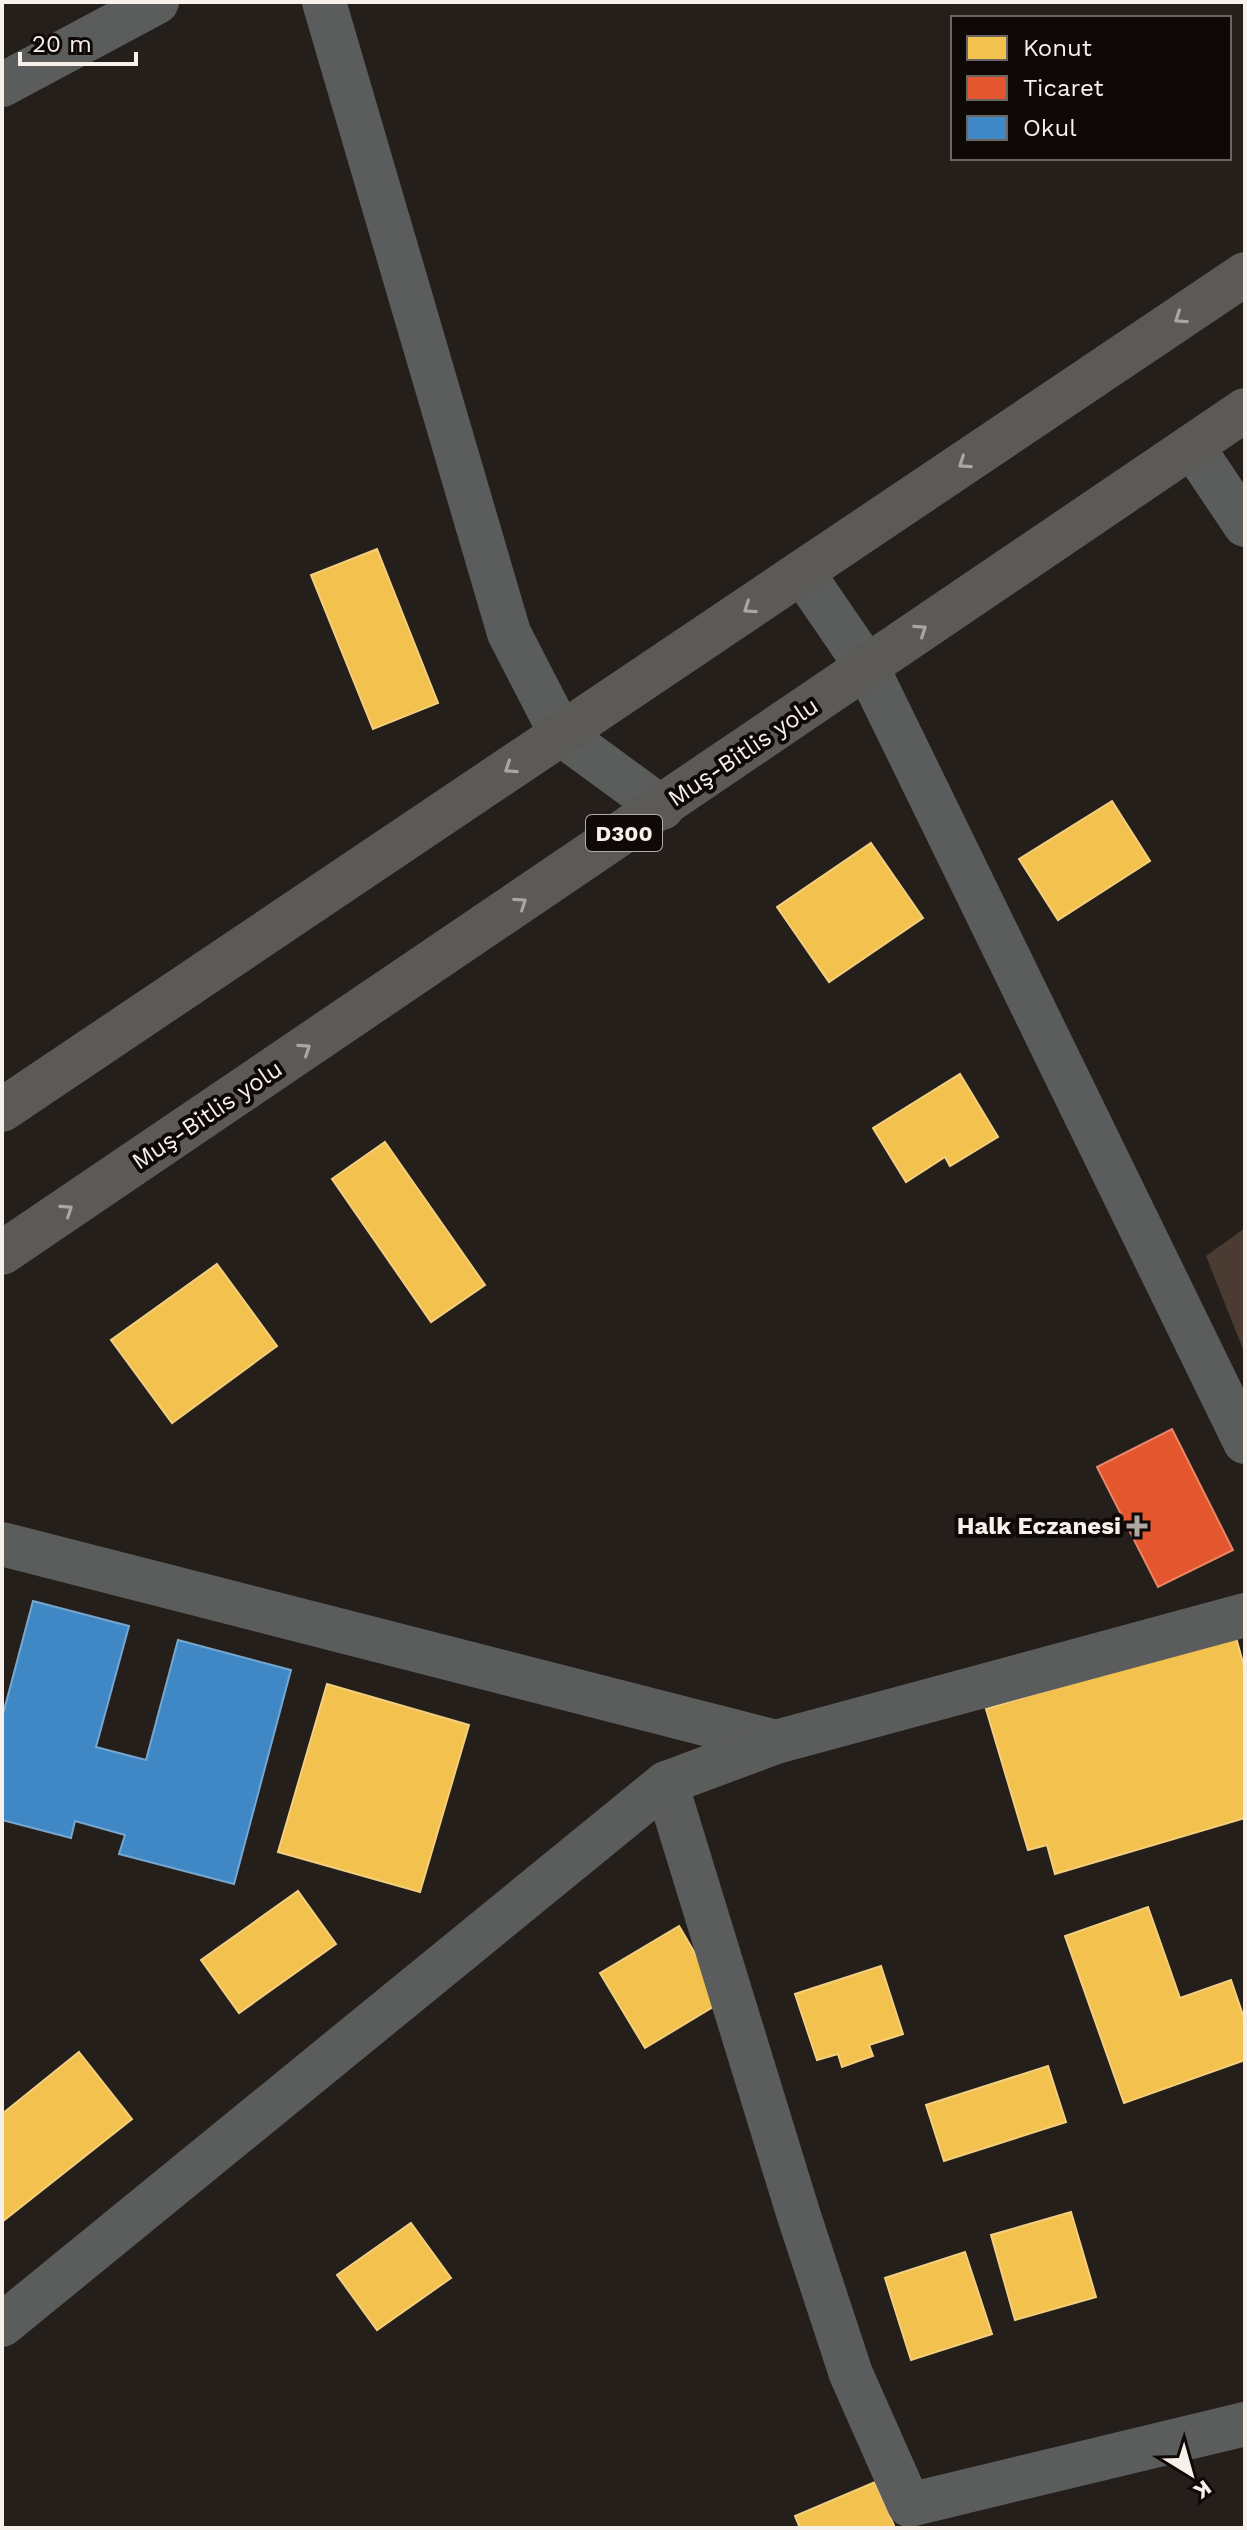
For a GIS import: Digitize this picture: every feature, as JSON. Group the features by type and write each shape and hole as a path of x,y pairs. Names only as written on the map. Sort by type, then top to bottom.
{"highway":[{"path":"2,1110 1245,274"},
{"name":"Muş-Bitlis yolu","path":"2,1253 1245,410"}],"street":[{"path":"2,85 157,2"},
{"path":"324,2 509,633 561,734 662,808"},
{"path":"1192,446 1245,525"},
{"path":"802,572 867,667 1245,1442"},
{"path":"2,1544 776,1742"},
{"path":"2,2325 666,1783 776,1742 1245,1615"},
{"path":"666,1783 799,2216 851,2374 909,2505 1245,2424"}],"shaded area":[{"path":"1245,1228 1245,1354 1206,1256"}],"building: Konut":[{"path":"377,549 438,703 373,729 311,575"},
{"path":"1112,801 1150,861 1058,920 1019,859"},
{"path":"871,843 923,918 829,982 777,907"},
{"path":"960,1074 998,1137 950,1166 945,1157 906,1182 873,1128"},
{"path":"385,1142 485,1285 431,1322 332,1179"},
{"path":"217,1264 277,1346 172,1423 111,1340"},
{"path":"1235,1634 1245,1670 1245,1818 1055,1874 1047,1845 1028,1850 986,1709"},
{"path":"327,1684 469,1725 420,1892 278,1852"},
{"path":"298,1891 336,1944 239,2013 201,1960"},
{"path":"1148,1907 1180,1998 1231,1980 1245,2021 1245,2060 1124,2103 1065,1936"},
{"path":"679,1926 723,2001 645,2048 600,1973"},
{"path":"881,1966 903,2034 869,2045 873,2056 842,2067 838,2054 817,2060 795,1994"},
{"path":"79,2052 132,2119 2,2222 2,2114"},
{"path":"1048,2066 1066,2122 944,2161 926,2105"},
{"path":"1071,2212 1096,2297 1015,2320 991,2235"},
{"path":"411,2223 451,2278 377,2330 337,2275"},
{"path":"965,2252 992,2334 911,2360 885,2278"},
{"path":"875,2482 895,2528 800,2528 795,2516"}],"building: Ticaret":[{"path":"1172,1429 1233,1550 1158,1587 1097,1467"}],"building: Okul":[{"path":"33,1601 129,1626 96,1747 146,1760 178,1640 291,1670 234,1884 119,1854 125,1835 75,1821 71,1838 2,1820 2,1718"}],"place":[{"name":"Halk Eczanesi","path":"1137,1526"}]}
